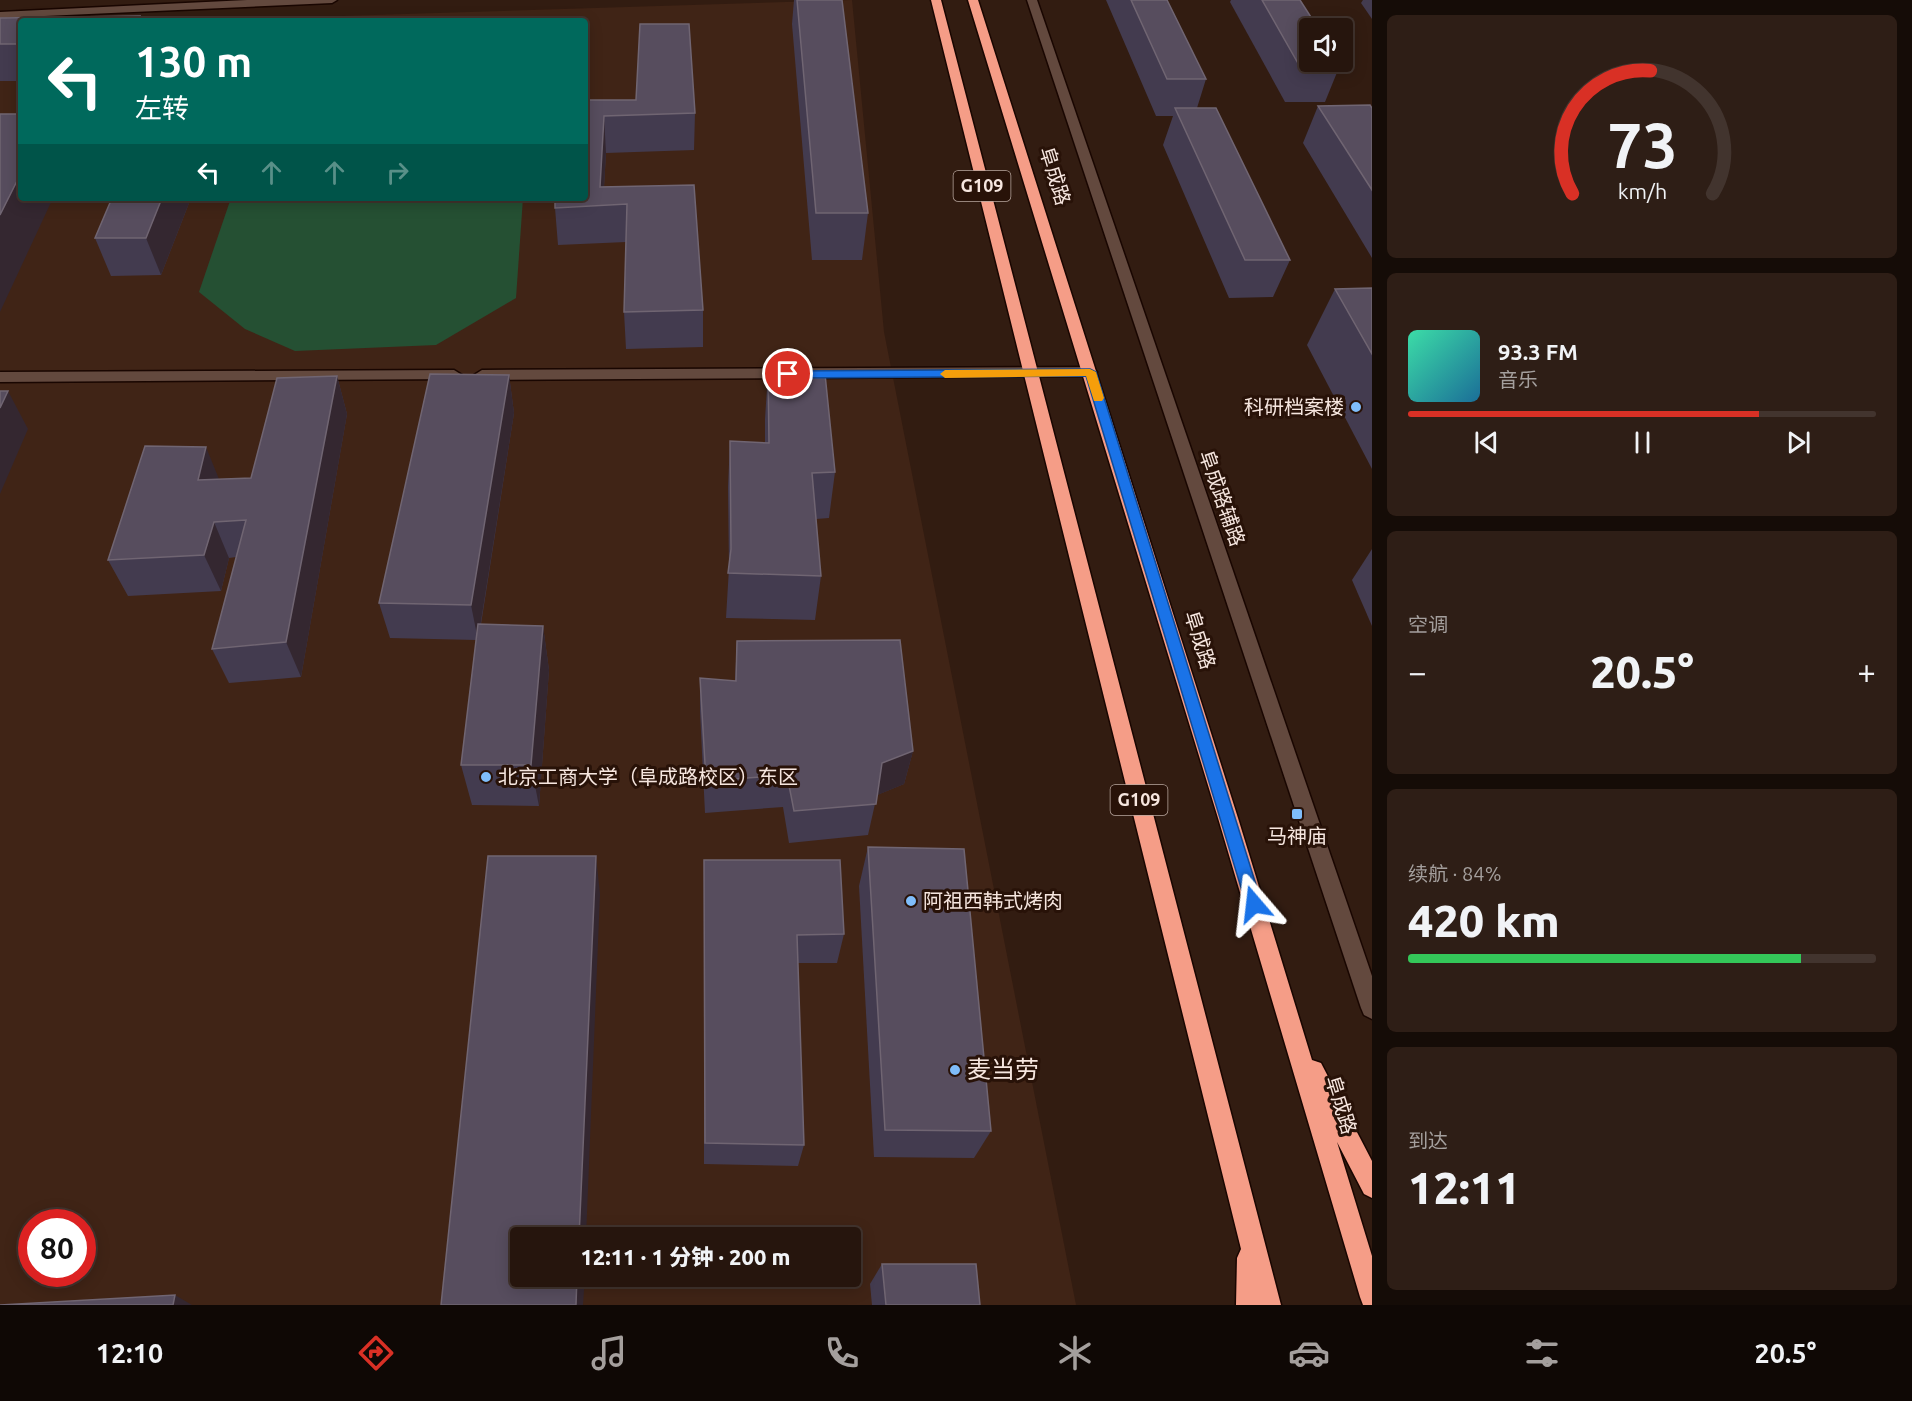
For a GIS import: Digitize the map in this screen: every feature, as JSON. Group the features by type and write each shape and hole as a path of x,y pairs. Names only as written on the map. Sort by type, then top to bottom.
{"highway":[{"name":"G109","path":"936,0 1268,1305"},
{"name":"阜成路","path":"973,0 1090,372 1372,1297"},
{"path":"1293,1033 1372,1186"},
{"path":"1249,1227 1250,1305"}],"street":[{"path":"0,15 188,3 332,0"},
{"name":"阜成路辅路","path":"1032,0 1372,1008"},
{"path":"0,377 1090,372"}],"shaded area":[{"name":"北京工商大学（阜成路校区）东区","path":"852,0 884,332 1076,1305 0,1305 0,28 18,28 18,201 588,201 588,18 277,18"}],"green space":[{"path":"230,201 523,201 516,298 436,345 295,351 245,329 199,292"}],"building":[{"path":"797,0 842,0 868,213 816,213"},
{"path":"1131,0 1167,0 1206,79 1167,79"},
{"path":"1262,0 1300,0 1312,18 1299,18 1299,65"},
{"path":"140,16 139,18 18,18 18,44 0,44 0,18"},
{"path":"640,24 689,24 695,113 604,116 600,187 694,185 703,310 624,312 627,204 555,208 555,201 588,201 588,100 636,100"},
{"path":"1370,105 1372,108 1372,190 1318,106"},
{"path":"1175,108 1216,108 1290,260 1245,260"},
{"path":"0,114 18,114 18,179 0,215"},
{"path":"111,201 161,201 146,238 95,238"},
{"path":"1372,288 1372,354 1335,289"},
{"path":"768,372 825,374 835,472 812,473 821,576 728,573 731,549 730,441 769,443"},
{"path":"430,374 509,375 471,605 379,603"},
{"path":"337,376 286,642 212,649 246,520 214,522 204,555 108,560 145,446 206,447 198,480 251,478 277,378"},
{"path":"0,391 8,391 0,408"},
{"path":"478,624 543,626 531,765 461,765"},
{"path":"900,640 913,751 882,763 876,804 794,811 787,775 706,781 700,678 736,681 737,641"},
{"path":"868,847 964,849 991,1131 885,1130"},
{"path":"488,856 596,856 579,1227 510,1227 510,1287 577,1287 576,1305 441,1305"},
{"path":"704,860 840,860 844,934 797,935 804,1145 705,1143"},
{"path":"882,1264 976,1264 980,1305 886,1305"},
{"path":"175,1295 173,1305 0,1305"}],"slow traffic":[{"path":"945,374 1090,372 1098,398"}],"place":[{"name":"科研档案楼","path":"1356,407"},
{"name":"北京工商大学（阜成路校区）东区","path":"486,777"},
{"name":"马神庙","path":"1297,814"},
{"name":"阿祖西韩式烤肉","path":"911,901"},
{"name":"麦当劳","path":"955,1070"}],"route":[{"path":"788,374 1090,372 1254,904"}]}
